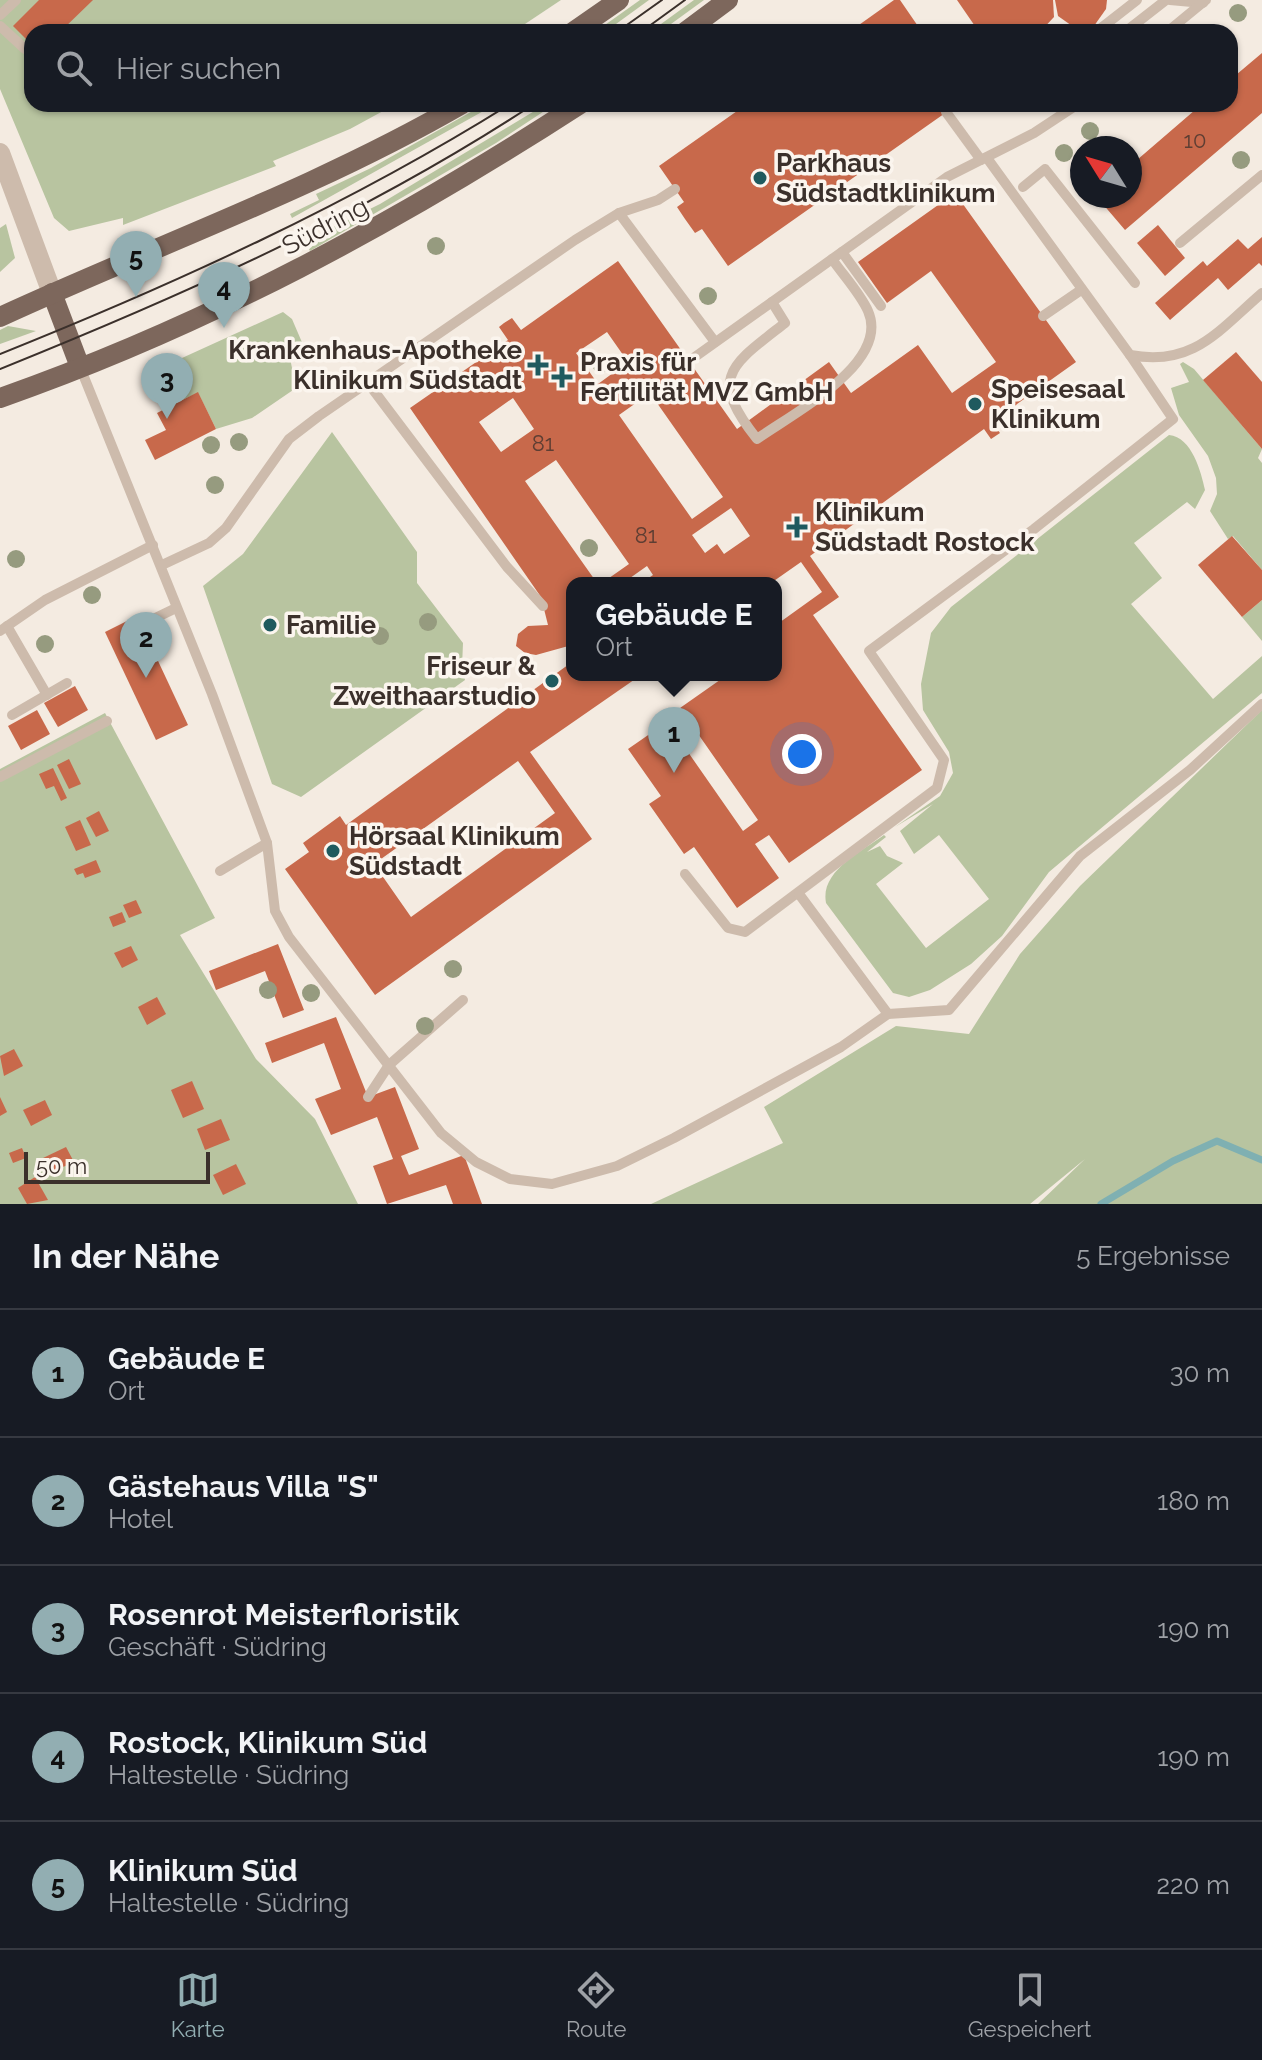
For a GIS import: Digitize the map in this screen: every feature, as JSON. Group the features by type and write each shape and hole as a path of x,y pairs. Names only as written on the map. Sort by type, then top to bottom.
{"main road":[{"path":"584,24 619,0"},
{"path":"696,24 728,0"},
{"name":"Südring","path":"0,317 319,180 381,151 448,112"},
{"name":"Südring","path":"0,398 80,367 320,258 469,176 568,112"},
{"path":"52,293 80,367"}],"street":[{"path":"0,153 52,293"}],"lane":[{"path":"0,15 16,0"},
{"path":"1106,24 1137,0"},
{"path":"1136,24 1168,0 1204,2"},
{"path":"1177,24 1204,2"},
{"path":"0,26 24,48"},
{"path":"685,874 728,928 745,932 937,788 944,760 869,651 1034,529 1173,419 1130,355 946,112"},
{"path":"1055,120 1058,112"},
{"path":"692,359 947,177 1066,112"},
{"path":"1023,187 1045,169 1135,283"},
{"path":"1180,243 1262,175"},
{"path":"162,565 209,543 226,528 289,439 619,213 658,200 675,189"},
{"path":"619,213 715,342"},
{"path":"842,252 881,306"},
{"path":"772,302 785,323 748,352 732,371 729,387 730,401 757,439 851,372 864,356 872,327 868,311 832,259"},
{"path":"1043,316 1081,290"},
{"path":"1130,355 1155,360 1192,350 1262,293"},
{"path":"80,367 162,565 267,843 275,911 289,937 441,1133 476,1162 510,1179 552,1184 617,1166 841,1047 888,1014 949,1010 1080,856 1190,770 1262,704"},
{"path":"368,383 507,567 543,606"},
{"path":"47,695 4,628 45,600 153,545"},
{"path":"141,625 176,608"},
{"path":"12,715 67,683"},
{"path":"0,777 107,721"},
{"path":"220,871 267,843"},
{"path":"799,894 888,1014"},
{"path":"368,1097 389,1065 463,1000"}],"green space":[{"path":"0,0 561,0 525,24 24,24 24,112 381,112 350,129 273,161 276,166 123,225 123,218 69,231 54,218 0,89"},
{"path":"640,0 649,0 616,24 606,24"},
{"path":"694,0 704,0 671,24 661,24"},
{"path":"471,112 482,112 292,218 290,214 319,200 316,194 371,168"},
{"path":"533,112 543,112 496,143 310,251 305,241 380,204"},
{"path":"6,224 15,258 0,272 0,228"},
{"path":"283,312 292,319 307,354 290,358 296,388 252,418 216,429 198,393 184,399 171,363"},
{"path":"8,326 36,331 0,344 0,330"},
{"path":"1183,362 1194,369 1262,449 1258,458 1262,463 1262,570 1233,536 1228,539 1210,511 1217,494 1216,478 1208,456 1179,415 1171,388 1189,382 1180,364"},
{"path":"332,432 417,552 417,583 463,643 465,680 301,797 272,784 203,586 243,554"},
{"path":"1169,435 1177,437 1189,449 1198,465 1205,490 1195,509 1187,502 1134,543 1162,578 1131,604 1213,699 1262,656 1262,693 1049,872 1002,936 971,964 930,990 909,997 893,993 826,903 829,881 844,863 884,835 886,837 867,852 880,846 887,856 903,863 876,884 926,948 989,899 939,835 914,854 900,831 933,804 895,827 940,796 953,773 949,752 923,710 921,684 931,633 951,607"},
{"path":"1262,600 1262,641 1242,617"},
{"path":"1262,710 1262,1204 1038,1204 1085,1159 1030,1204 651,1204 783,1143 764,1107 896,1026 969,1034 1020,954 1080,886"},
{"path":"105,713 215,918 180,935 256,1059 315,1119 358,1204 0,1204 0,769"}],"building":[{"path":"39,0 93,0 68,24 24,24 24,37 13,26"},
{"path":"894,0 900,0 916,24 860,24"},
{"path":"957,0 1053,0 1054,17 1047,24 974,24"},
{"path":"1055,0 1107,0 1106,9 1095,24 1069,24 1058,16"},
{"path":"1262,53 1262,113 1125,230 1106,208 1142,208 1142,156 1193,112 1238,112 1238,73"},
{"name":"Parkhaus Südstadtklinikum","path":"736,112 947,112 728,266 702,229 695,233 685,219 677,207 684,202 659,166"},
{"name":"Klinikum Südstadt Rostock","path":"955,193 1076,362 992,422 1000,433 991,439 984,429 810,556 839,597 813,615 922,770 789,863 769,835 755,844 779,878 737,908 694,847 684,854 649,804 661,796 628,749 667,722 743,831 758,820 680,708 718,681 782,681 782,621 822,592 801,562 780,577 650,577 653,575 647,566 631,577 611,577 629,564 556,460 525,481 593,577 566,577 566,647 536,655 525,653 516,646 518,634 528,626 548,625 541,597 410,408 508,340 499,327 504,323 512,318 521,330 618,261 737,429 829,362 851,393 918,345 952,393 996,362 931,271 887,303 858,262","holes":["607,332 628,362 598,384 576,353","650,393 723,497 692,519 619,415","513,398 534,429 501,452 479,422","731,508 750,536 724,554 717,544 705,553 692,535"]},
{"path":"1158,225 1185,258 1165,276 1137,243"},
{"path":"1262,237 1262,266 1259,263 1228,290 1218,278 1170,320 1155,303 1203,261 1207,266 1238,239 1248,249"},
{"path":"1236,352 1262,382 1262,449 1203,380"},
{"path":"198,392 216,429 155,460 145,440 166,430 157,413"},
{"path":"1232,536 1262,570 1262,600 1242,617 1198,565"},
{"path":"137,616 188,725 156,740 105,632"},
{"path":"566,666 566,681 632,681 530,752 592,839 375,995 285,869 309,852 303,843 340,816 346,825","holes":["518,761 555,813 411,917 374,864"]},
{"path":"75,686 88,710 58,727 44,703"},
{"path":"37,710 50,734 21,750 8,726"},
{"path":"69,759 81,784 69,789 57,765"},
{"path":"53,768 67,798 61,801 54,786 46,789 39,774"},
{"path":"99,811 109,831 96,837 86,818"},
{"path":"80,820 91,845 76,851 65,827"},
{"path":"96,860 101,872 85,878 83,873 77,875 74,869"},
{"path":"136,900 142,913 129,918 123,905"},
{"path":"122,912 126,922 113,927 109,917"},
{"path":"278,944 304,1010 283,1018 265,971 216,990 209,971"},
{"path":"131,946 138,960 122,968 114,953"},
{"path":"157,997 166,1014 147,1025 138,1007"},
{"path":"336,1017 368,1097 395,1087 419,1149 401,1156 409,1175 464,1155 482,1204 453,1204 446,1185 387,1204 373,1166 393,1159 377,1117 331,1135 315,1099 341,1089 324,1043 272,1063 265,1043"},
{"path":"14,1049 23,1066 4,1076 0,1056"},
{"path":"192,1081 204,1109 183,1118 171,1090"},
{"path":"0,1097 7,1112 0,1116"},
{"path":"45,1100 52,1115 31,1126 23,1110"},
{"path":"221,1119 230,1140 205,1150 197,1129"},
{"path":"66,1147 74,1162 50,1173 43,1158"},
{"path":"22,1148 26,1158 13,1163 9,1153"},
{"path":"236,1164 246,1184 223,1195 213,1175"},
{"path":"35,1177 48,1200 27,1204 18,1188"}],"waterway":[{"path":"1101,1204 1173,1161 1217,1141 1262,1160"}],"tram line":[{"path":"628,24 662,0"},
{"path":"652,24 685,0"},
{"path":"0,354 261,240 387,175 497,112"},
{"path":"0,369 138,312 274,250 406,181 521,112"}],"place":[{"name":"Parkhaus Südstadtklinikum","path":"760,178"},
{"name":"Klinikum Süd","path":"136,297"},
{"name":"Rostock, Klinikum Süd","path":"224,328"},
{"name":"Krankenhaus-Apotheke Klinikum Südstadt","path":"538,365"},
{"name":"Praxis für Fertilität MVZ GmbH","path":"562,377"},
{"name":"Speisesaal Klinikum","path":"975,404"},
{"name":"Rosenrot Meisterfloristik","path":"167,419"},
{"name":"Klinikum Südstadt Rostock","path":"797,527"},
{"name":"Familie","path":"270,625"},
{"name":"Gästehaus Villa \"S\"","path":"146,678"},
{"name":"Friseur & Zweithaarstudio","path":"552,681"},
{"name":"Gebäude E","path":"674,773"},
{"name":"Hörsaal Klinikum Südstadt","path":"333,851"}]}
